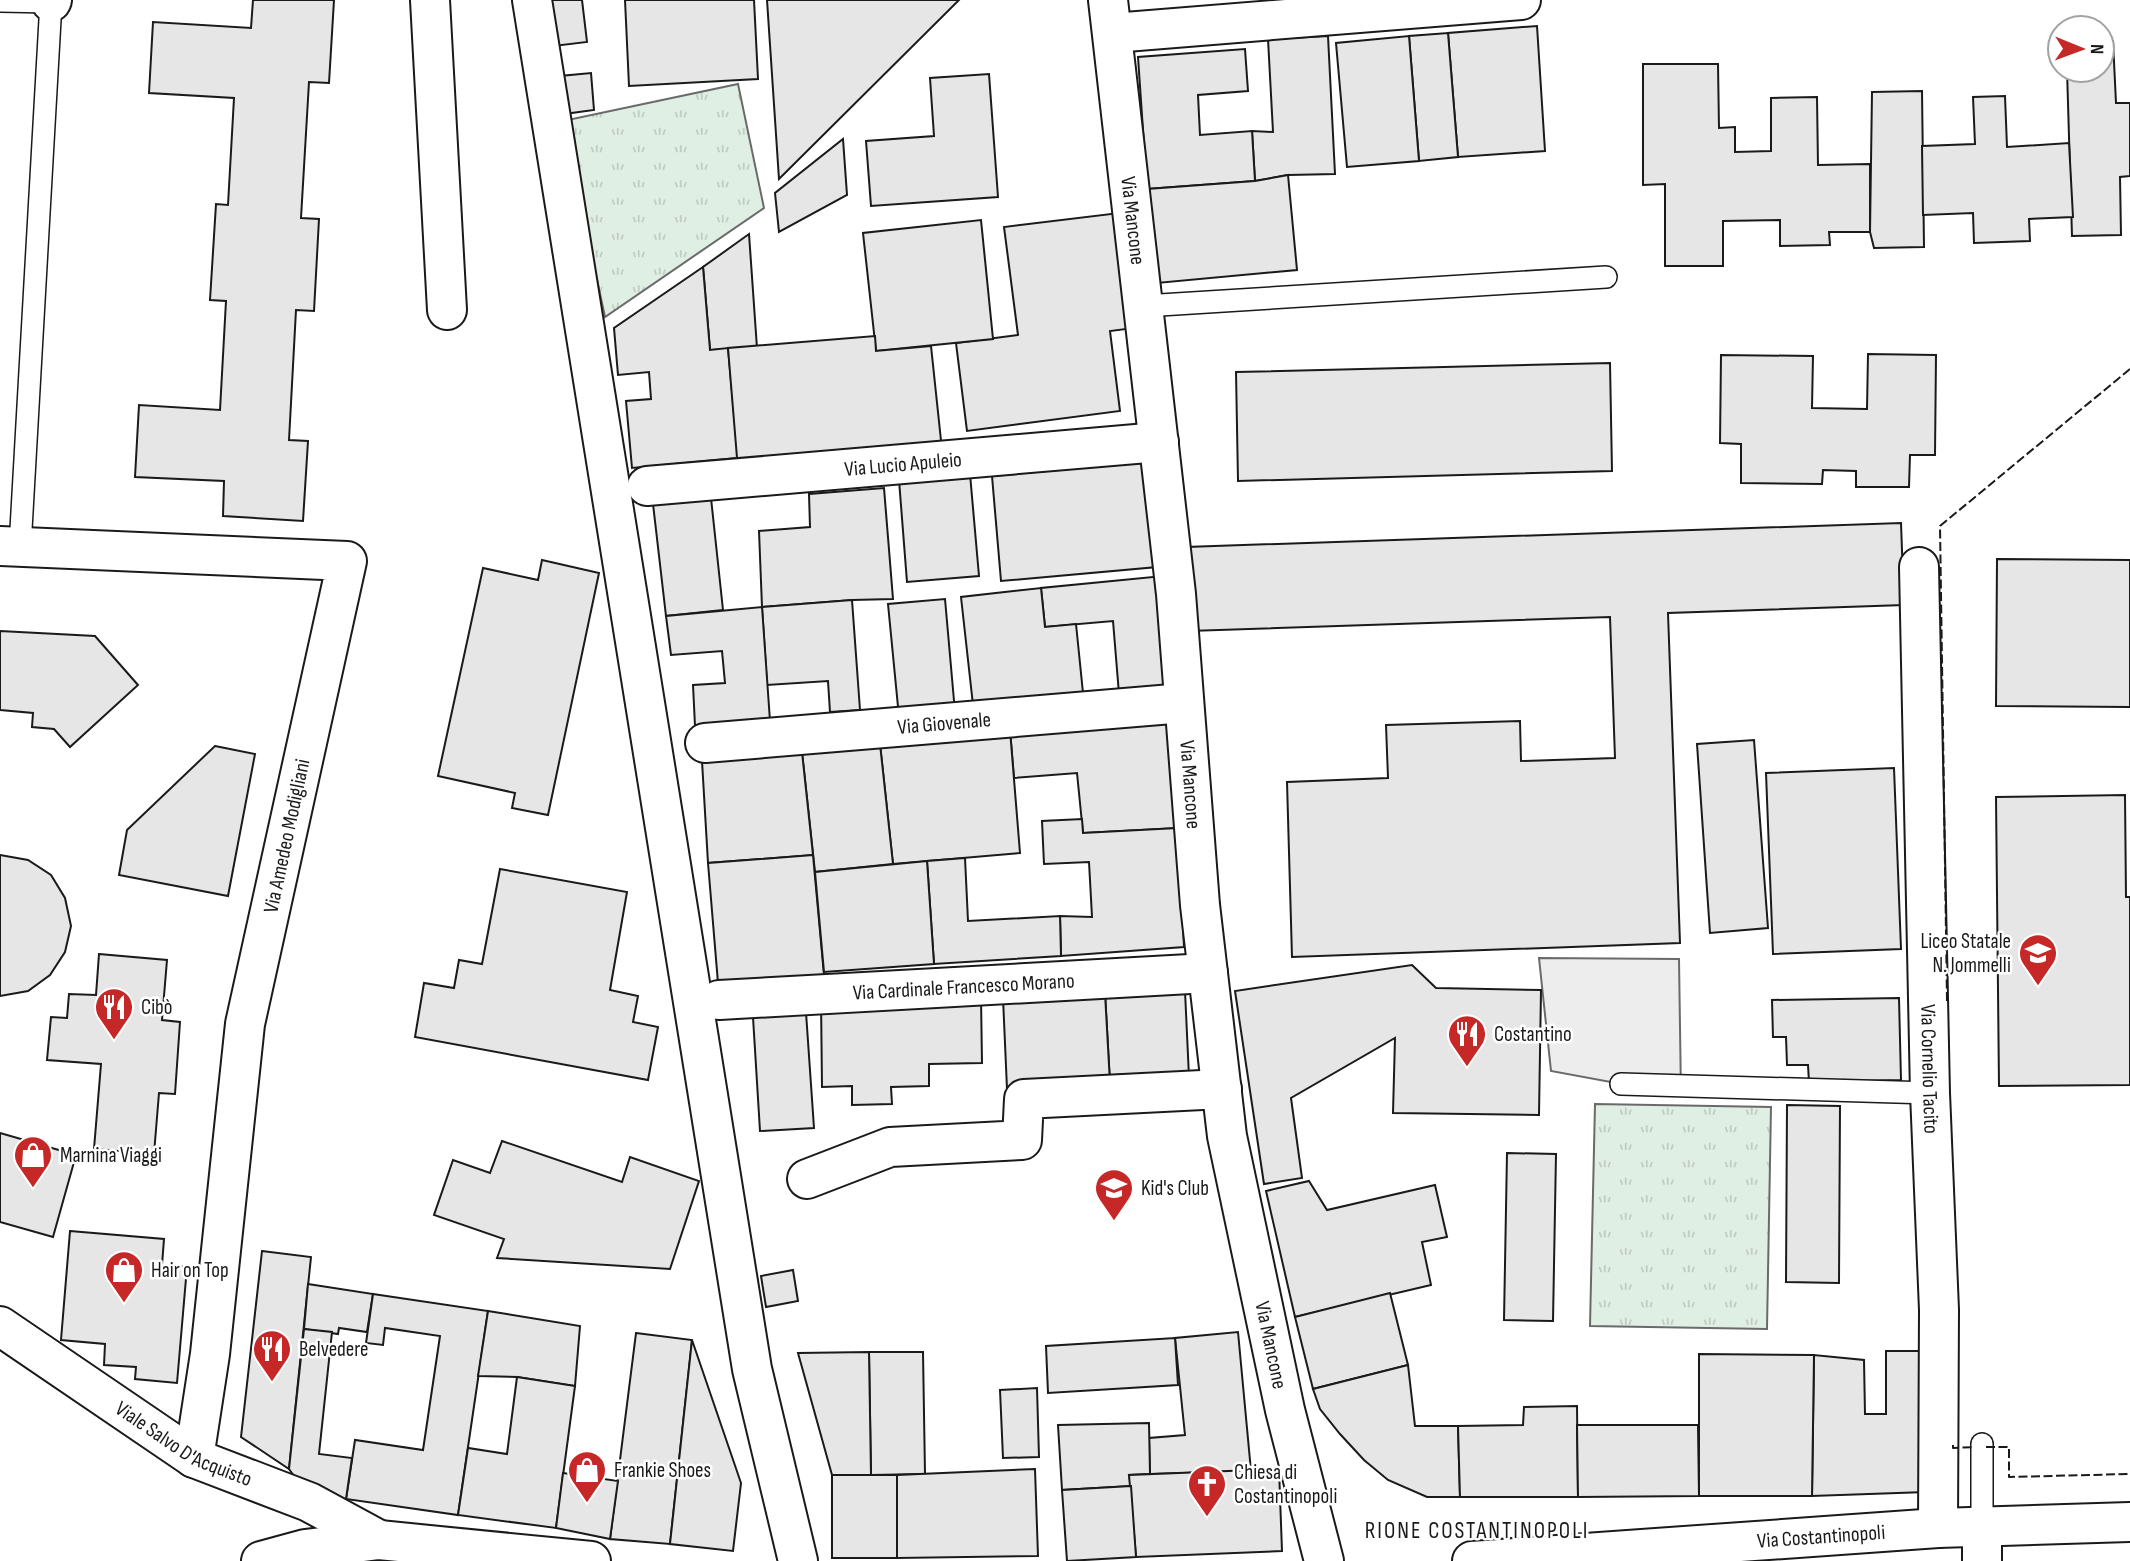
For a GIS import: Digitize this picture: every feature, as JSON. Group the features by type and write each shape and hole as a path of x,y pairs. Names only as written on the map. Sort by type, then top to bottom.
{"street":[{"path":"430,0 447,310"},
{"path":"532,0 751,1369 798,1561"},
{"path":"1110,17 1521,0"},
{"name":"Via Mancone","path":"1110,17 1176,594 1200,905 1227,1136 1284,1410 1324,1561"},
{"name":"Via Lucio Apuleio","path":"647,486 1159,442"},
{"name":"Via Amedeo Modigliani","path":"10,547 347,561 246,1024 210,1354 194,1458"},
{"name":"Via Cornelio Tacito","path":"1919,567 1930,1093 1939,1310 1938,1528"},
{"name":"Via Giovenale","path":"705,743 1185,703"},
{"name":"Via Cardinale Francesco Morano","path":"719,1000 1208,973"},
{"path":"807,1179 890,1147 1022,1140 1024,1099 1222,1089"},
{"name":"Viale Salvo D'Acquisto","path":"0,1326 194,1458 309,1502 379,1540"},
{"name":"Via Costantinopoli","path":"1472,1561 1938,1528 1982,1543 2130,1522"},
{"path":"261,1561 305,1549 379,1540 591,1561"}],"lane":[{"path":"0,1 52,1 10,547"},
{"path":"1144,306 1606,276"},
{"path":"1621,1084 1930,1093"},
{"path":"1982,1444 1982,1543"}],"green space":[{"path":"738,84 764,208 605,317 563,121"},
{"path":"1595,1104 1771,1107 1767,1329 1590,1326"}],"shaded area":[{"path":"1539,958 1679,959 1681,1095 1551,1071"}],"building":[{"path":"253,0 334,0 329,83 309,82 301,218 319,219 314,311 296,310 289,440 308,441 303,521 223,516 224,481 135,477 139,405 220,410 226,301 210,300 216,204 228,205 234,98 149,93 153,22 251,28"},
{"path":"549,0 582,0 587,42 554,46"},
{"path":"625,0 754,0 758,79 629,86"},
{"path":"767,0 959,0 779,179"},
{"path":"1537,26 1545,151 1458,157 1448,33"},
{"path":"1448,33 1458,157 1419,161 1409,36"},
{"path":"1328,36 1335,174 1288,175 1255,181 1252,131 1273,132 1268,39"},
{"path":"1409,36 1419,161 1347,167 1336,43"},
{"path":"1245,49 1248,91 1198,95 1200,135 1252,131 1255,181 1147,189 1138,57"},
{"path":"1643,64 1718,64 1719,128 1735,127 1735,152 1771,151 1771,98 1817,97 1818,165 1870,164 1870,232 1829,232 1830,245 1780,246 1780,220 1723,221 1723,266 1665,266 1665,184 1643,185"},
{"path":"591,73 594,110 564,114 560,76"},
{"path":"989,74 998,197 871,206 866,141 934,136 930,78"},
{"path":"2067,84 2115,84 2116,103 2130,103 2130,176 2120,177 2121,235 2072,236"},
{"path":"1922,91 1924,247 1874,248 1870,232 1872,92"},
{"path":"2005,96 2007,147 2069,143 2073,217 2029,219 2030,241 1974,243 1973,213 1923,215 1922,146 1975,144 1973,97"},
{"path":"843,139 847,195 779,232 775,193"},
{"path":"1288,175 1297,270 1157,283 1147,189 1255,181"},
{"path":"1119,213 1134,328 1110,331 1120,411 967,431 956,343 1018,335 1004,227"},
{"path":"981,220 993,339 876,351 863,233"},
{"path":"749,234 757,348 710,350 703,267"},
{"path":"703,267 710,350 728,348 738,458 632,468 626,401 651,399 649,372 618,375 614,328"},
{"path":"875,336 876,351 931,346 942,450 738,470 728,348"},
{"path":"1868,354 1936,355 1935,455 1910,455 1909,487 1856,487 1856,471 1823,470 1822,484 1741,483 1741,444 1720,443 1721,355 1813,356 1812,408 1867,409"},
{"path":"1610,363 1612,471 1238,481 1236,372"},
{"path":"1149,462 1157,567 1001,581 992,476"},
{"path":"970,474 979,576 907,582 899,480"},
{"path":"884,488 893,599 762,607 759,531 810,527 809,494"},
{"path":"711,498 723,610 666,616 653,504"},
{"path":"1901,523 1904,605 1668,613 1680,943 1292,957 1287,782 1388,778 1386,725 1520,721 1521,761 1615,758 1610,617 1189,631 1186,547"},
{"path":"1997,559 2130,560 2130,707 1996,706"},
{"path":"542,560 599,573 548,815 512,808 515,793 438,776 483,568 538,580"},
{"path":"1163,576 1172,689 1119,694 1113,621 1045,627 1041,588"},
{"path":"1041,588 1045,627 1076,624 1083,693 973,705 961,597"},
{"path":"945,599 955,712 899,717 888,604"},
{"path":"852,600 860,710 830,712 828,681 767,685 762,607"},
{"path":"762,607 770,721 695,726 693,685 725,683 722,651 671,655 666,616"},
{"path":"0,631 95,636 138,685 70,747 54,729 32,727 33,713 0,710"},
{"path":"1170,718 1178,828 1083,833 1077,773 1014,778 1010,730"},
{"path":"1010,730 1020,853 893,864 880,744"},
{"path":"1754,740 1768,928 1710,933 1697,744"},
{"path":"880,744 893,864 815,872 802,752"},
{"path":"215,746 255,754 228,896 119,875 127,830"},
{"path":"802,752 813,855 708,863 702,761"},
{"path":"1894,768 1901,949 1773,954 1766,773"},
{"path":"2125,795 2126,897 2130,897 2130,1085 1999,1086 1996,797"},
{"path":"1082,819 1083,833 1178,828 1184,947 1061,956 1060,916 1092,917 1089,862 1044,864 1042,821"},
{"path":"0,855 28,860 51,875 65,898 71,926 65,952 50,975 28,991 0,996"},
{"path":"813,855 825,986 719,995 708,863"},
{"path":"965,858 968,921 1060,916 1061,956 934,964 927,861"},
{"path":"927,861 934,964 824,972 815,872"},
{"path":"500,869 627,892 610,990 638,996 633,1022 658,1027 648,1080 415,1037 424,983 454,988 459,960 482,964"},
{"name":"Cibò","path":"99,954 167,960 162,1020 180,1022 175,1094 159,1093 154,1154 94,1149 101,1064 47,1060 51,1017 67,1018 69,994 96,995"},
{"name":"Costantino","path":"1412,965 1436,988 1541,990 1539,1115 1393,1113 1395,1038 1291,1098 1302,1178 1264,1184 1235,991"},
{"path":"1185,991 1189,1077 1110,1083 1105,993"},
{"path":"1105,993 1110,1083 1007,1089 1003,998"},
{"path":"981,997 982,1063 929,1064 929,1086 891,1087 892,1104 852,1105 852,1086 822,1087 821,1000"},
{"path":"805,998 814,1128 760,1131 752,1001"},
{"path":"1899,998 1901,1080 1809,1082 1808,1065 1787,1065 1786,1037 1773,1037 1772,1000"},
{"path":"1787,1105 1840,1106 1839,1283 1786,1282"},
{"name":"Marnina Viaggi","path":"0,1133 76,1155 53,1237 0,1222"},
{"path":"502,1141 622,1182 630,1157 699,1181 670,1269 497,1258 504,1239 434,1215 453,1160 490,1173"},
{"path":"1507,1153 1556,1154 1553,1321 1504,1320"},
{"path":"1309,1181 1327,1210 1435,1185 1447,1237 1422,1242 1431,1285 1295,1317 1266,1191"},
{"name":"Hair on Top","path":"70,1231 164,1239 162,1265 187,1267 177,1383 135,1379 136,1367 104,1365 105,1344 61,1340"},
{"name":"Belvedere","path":"262,1251 311,1257 289,1469 241,1437"},
{"path":"793,1270 798,1301 766,1307 761,1276"},
{"path":"308,1284 373,1294 367,1332 339,1328 338,1334 304,1329"},
{"path":"1390,1293 1408,1365 1313,1389 1295,1317"},
{"path":"373,1294 488,1311 458,1515 346,1499 355,1440 423,1450 440,1336 385,1328 383,1345 366,1343"},
{"path":"488,1311 580,1326 575,1386 517,1377 478,1376"},
{"path":"304,1329 332,1332 319,1454 352,1458 346,1499 307,1494 289,1469"},
{"path":"1238,1332 1251,1471 1150,1474 1149,1438 1185,1435 1175,1338"},
{"path":"636,1333 692,1340 670,1544 610,1539"},
{"path":"1175,1338 1178,1385 1048,1393 1046,1346"},
{"path":"692,1340 741,1483 733,1551 670,1544"},
{"path":"1886,1351 1925,1351 1926,1492 1812,1496 1814,1355 1864,1360 1865,1414 1886,1414"},
{"path":"869,1352 923,1352 925,1474 871,1475"},
{"path":"869,1352 871,1475 832,1475 798,1353"},
{"path":"1699,1354 1814,1355 1812,1496 1699,1496"},
{"path":"1408,1365 1415,1426 1458,1426 1460,1497 1427,1497 1388,1480 1364,1460 1320,1409 1313,1389"},
{"path":"517,1377 575,1386 556,1528 458,1515 468,1448 507,1454"},
{"path":"1037,1388 1039,1457 1003,1458 1000,1390"},
{"path":"1577,1406 1578,1497 1460,1497 1458,1426 1523,1425 1524,1407"},
{"path":"1149,1423 1150,1474 1129,1475 1131,1486 1062,1490 1058,1425"},
{"path":"1577,1425 1698,1425 1699,1496 1578,1497"},
{"path":"1035,1469 1038,1556 897,1558 897,1475"},
{"name":"Chiesa di Costantinopoli","path":"1279,1469 1282,1551 1136,1557 1129,1475"},
{"name":"Frankie Shoes","path":"563,1473 618,1481 610,1539 556,1528"},
{"path":"832,1475 897,1475 897,1558 832,1558"},
{"path":"1131,1486 1136,1557 1067,1561 1062,1490"}],"fence":[{"path":"1947,1001 1940,526 2130,369"},
{"path":"1953,1445 1953,1448 1975,1447"},
{"path":"1986,1447 2009,1447 2009,1477 2130,1474"}],"place":[{"name":"Liceo Statale N. Jommelli","path":"2038,987"},
{"name":"Cibò","path":"114,1041"},
{"name":"Costantino","path":"1467,1068"},
{"name":"Marnina Viaggi","path":"33,1189"},
{"name":"Kid's Club","path":"1114,1222"},
{"name":"Hair on Top","path":"124,1304"},
{"name":"Belvedere","path":"272,1383"},
{"name":"Frankie Shoes","path":"587,1504"},
{"name":"Chiesa di Costantinopoli","path":"1207,1518"}],"district":[{"name":"RIONE COSTANTINOPOLI","path":"1477,1531"}]}
